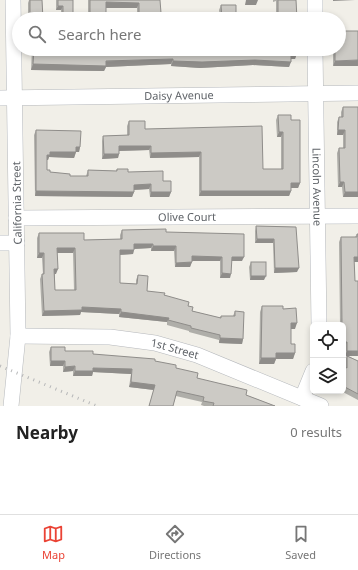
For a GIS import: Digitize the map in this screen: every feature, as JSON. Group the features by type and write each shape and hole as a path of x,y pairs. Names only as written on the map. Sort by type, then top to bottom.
{"street":[{"name":"California Street","path":"13,0 13,12"},
{"path":"316,0 316,12"},
{"name":"California Street","path":"11,406 18,336 15,56"},
{"name":"Lincoln Avenue","path":"315,56 319,322"},
{"name":"Daisy Avenue","path":"0,98 358,93"},
{"name":"Olive Court","path":"16,218 317,215 358,216"},
{"path":"0,243 17,243"},
{"name":"1st Street","path":"18,336 110,337 155,342 197,355 321,406"},
{"path":"302,398 310,378"}],"building":[{"path":"30,0 42,0 43,12 30,12"},
{"path":"58,0 73,0 73,12 63,12 63,6 58,6"},
{"path":"90,0 160,0 161,12 139,12 139,3 106,2 106,12 90,12"},
{"path":"278,0 296,0 297,12 278,12"},
{"path":"221,5 236,5 236,12 222,12"},
{"path":"346,31 358,31 358,60 335,61 335,56 346,56"},
{"path":"34,56 291,56 291,62 255,60 202,62 173,61 173,59 106,61 106,66 33,64"},
{"path":"343,107 358,107 358,192 345,192 344,182 340,182 339,148 345,148 345,130 338,130 339,117 343,117"},
{"path":"278,115 291,115 291,120 300,120 300,183 291,183 291,191 201,191 201,152 151,153 151,146 119,146 119,154 104,154 103,136 129,135 129,121 145,121 145,129 262,126 263,169 283,169 283,132 279,132"},
{"path":"36,130 81,131 80,147 76,147 76,152 50,152 50,155 47,155 47,170 50,170 50,172 70,174 70,176 88,176 88,170 117,171 117,169 128,169 128,172 163,171 163,181 171,181 171,192 151,192 151,184 134,185 134,192 36,191"},
{"path":"256,226 296,227 299,268 275,268 274,239 257,239"},
{"path":"166,229 166,232 244,234 244,257 232,257 231,274 222,273 222,257 192,256 192,262 176,263 176,246 134,244 134,250 120,250 120,283 137,284 138,275 148,276 147,291 165,293 164,295 189,302 188,306 193,307 192,311 221,318 221,316 235,316 235,311 244,312 243,339 220,338 220,335 191,328 191,326 168,320 169,318 121,312 121,309 82,307 82,310 44,311 42,274 44,274 44,253 39,253 39,233 84,233 84,240 122,239 122,230","holes":["57,248 75,248 76,290 55,290 54,269 58,269"]},
{"path":"358,234 358,257 354,257 355,281 358,281 358,351 347,351 346,322 342,322 341,237 357,237"},
{"path":"251,262 266,262 266,276 251,276"},
{"path":"262,306 283,306 283,309 296,308 297,323 291,323 291,344 295,344 295,353 276,353 276,358 261,358"},
{"path":"51,347 65,347 65,351 93,351 93,354 155,359 155,361 176,365 176,368 198,373 197,378 247,390 246,395 275,406 213,406 214,403 203,401 204,397 177,391 173,406 149,406 155,385 131,382 132,369 93,368 93,371 75,371 75,366 65,367 65,361 51,361"},
{"path":"347,356 358,361 358,394 346,388"}],"railway":[{"path":"0,366 97,406"}]}
